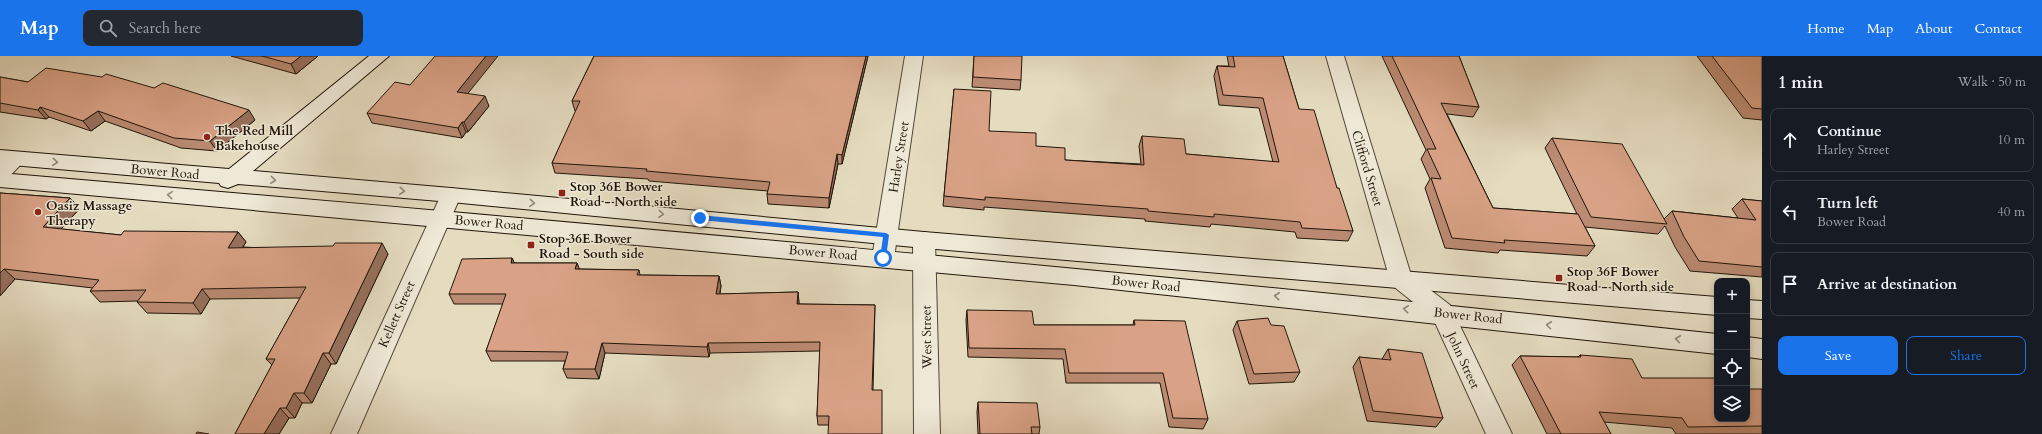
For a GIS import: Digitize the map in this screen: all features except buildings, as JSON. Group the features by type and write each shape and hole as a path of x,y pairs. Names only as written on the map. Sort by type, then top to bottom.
{"main road":[{"path":"208,198 380,56"},
{"name":"Harley Street","path":"883,258 914,56"},
{"name":"Clifford Street","path":"1334,56 1401,280"},
{"path":"0,174 8,158"},
{"name":"Bower Road","path":"8,158 451,195 886,235 924,251 1714,344"},
{"name":"Bower Road","path":"0,180 883,258 924,251 1401,280 1714,306"},
{"name":"Kellett Street","path":"344,434 451,195"},
{"name":"West Street","path":"924,251 927,434"},
{"name":"John Street","path":"1401,280 1442,312 1499,434"},
{"path":"1750,308 1762,310"},
{"path":"1750,347 1762,349"}],"place":[{"name":"The Red Mill Bakehouse","path":"207,137"},
{"name":"Stop 36E Bower Road - North side","path":"562,193"},
{"name":"Oasiz Massage Therapy","path":"38,212"},
{"name":"Stop 36E Bower Road - South side","path":"531,245"},
{"name":"Stop 36F Bower Road - North side","path":"1559,278"}],"route":[{"path":"700,218 886,235 883,258"}]}
